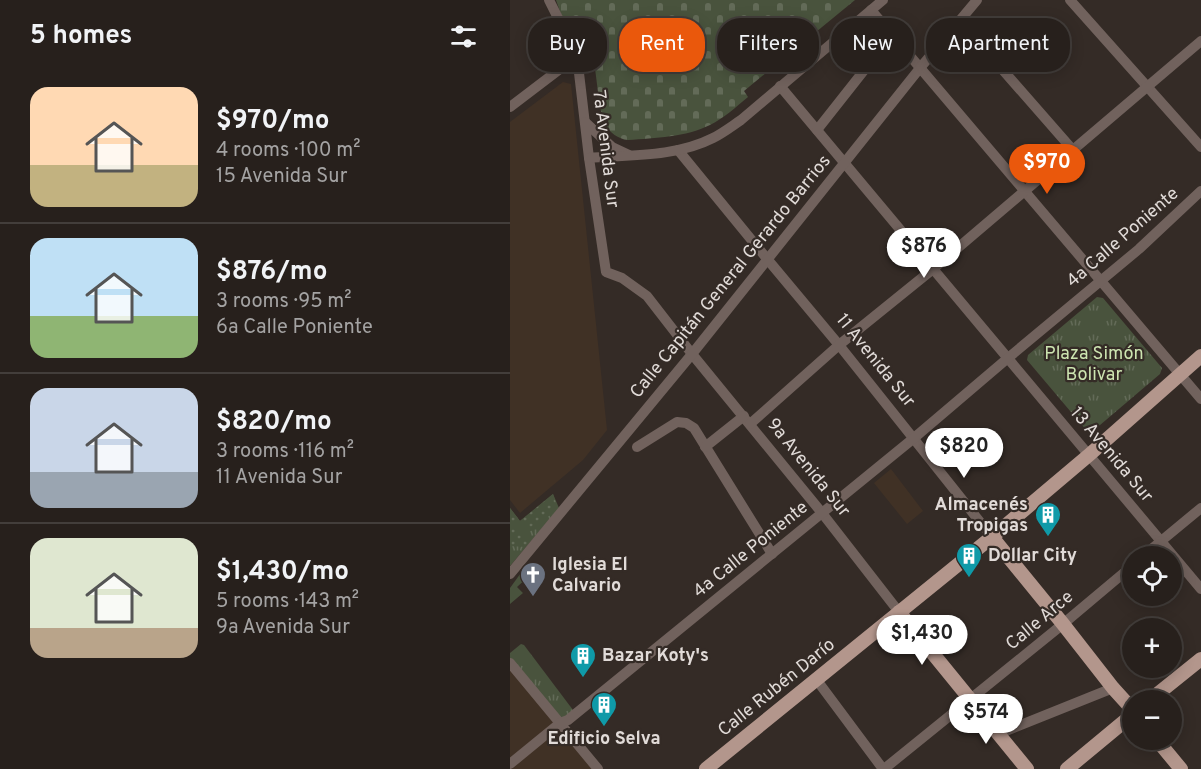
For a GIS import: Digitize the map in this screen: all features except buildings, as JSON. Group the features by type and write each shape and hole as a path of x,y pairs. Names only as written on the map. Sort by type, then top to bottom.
{"main road":[{"name":"Calle Rubén Darío","path":"706,769 992,537 1201,356"},
{"name":"11 Avenida Sur","path":"992,537 1122,698"},
{"name":"9a Avenida Sur","path":"899,612 1027,769"},
{"path":"1162,690 1201,659"},
{"path":"1067,769 1122,723"},
{"path":"1165,750 1181,769"}],"street":[{"name":"7a Avenida Sur","path":"549,0 558,18"},
{"path":"589,158 678,150 723,133 883,0"},
{"name":"Calle Capitán General Gerardo Barrios","path":"962,18 977,0"},
{"path":"1070,0 1201,147"},
{"path":"870,10 877,18"},
{"path":"705,447 747,420 933,269 1201,41"},
{"path":"914,61 1201,399"},
{"name":"Calle Capitán General Gerardo Barrios","path":"510,574 692,354 926,61"},
{"path":"510,107 556,72"},
{"name":"7a Avenida Sur","path":"579,72 606,272"},
{"path":"817,130 863,72"},
{"path":"1005,72 1072,149"},
{"name":"13 Avenida Sur","path":"780,86 1201,589"},
{"path":"585,122 612,147 629,155"},
{"name":"11 Avenida Sur","path":"678,150 839,345 992,537"},
{"name":"4a Calle Poniente","path":"510,764 560,723 568,720 914,438 1139,249 1201,191"},
{"name":"9a Avenida Sur","path":"606,272 622,278 647,296 899,612"},
{"path":"637,447 677,422 686,423 693,428 772,554"},
{"path":"1156,546 1201,508"},
{"name":"Calle Arce","path":"883,769 1122,574"},
{"path":"510,663 598,769"},
{"path":"816,679 883,769"},
{"path":"998,734 1113,688"}],"shaded area":[{"path":"563,82 571,84 607,430 583,460 520,513 510,500 510,122"},
{"path":"891,469 923,511 907,524 874,483"},
{"path":"510,665 596,769 510,769"}],"green space":[{"path":"556,0 855,0 819,30 819,18 717,18 717,72 767,72 744,91 748,97 730,112 701,129 659,138 628,140 618,137 607,127 600,104 595,72 607,72 607,18 563,18"},
{"name":"Plaza Simón Bolivar","path":"1097,297 1103,298 1162,368 1160,374 1093,431 1087,431 1027,360 1028,355"},
{"path":"553,494 559,508 510,566 510,508 520,521"},
{"path":"553,494 556,503 528,530 520,521"},
{"path":"510,508 520,521 510,522"},
{"path":"510,528 515,528 529,543 525,547 510,546"},
{"path":"523,570 529,576 517,587 523,593 510,604 510,588"},
{"path":"521,644 576,714 560,723 510,663 510,653"}],"place":[{"name":"Almacenés Tropigas","path":"1048,538"},
{"name":"Dollar City","path":"969,579"},
{"name":"Iglesia El Calvario","path":"533,598"},
{"name":"Bazar Koty's","path":"583,679"},
{"name":"Edificio Selva","path":"604,728"}]}
